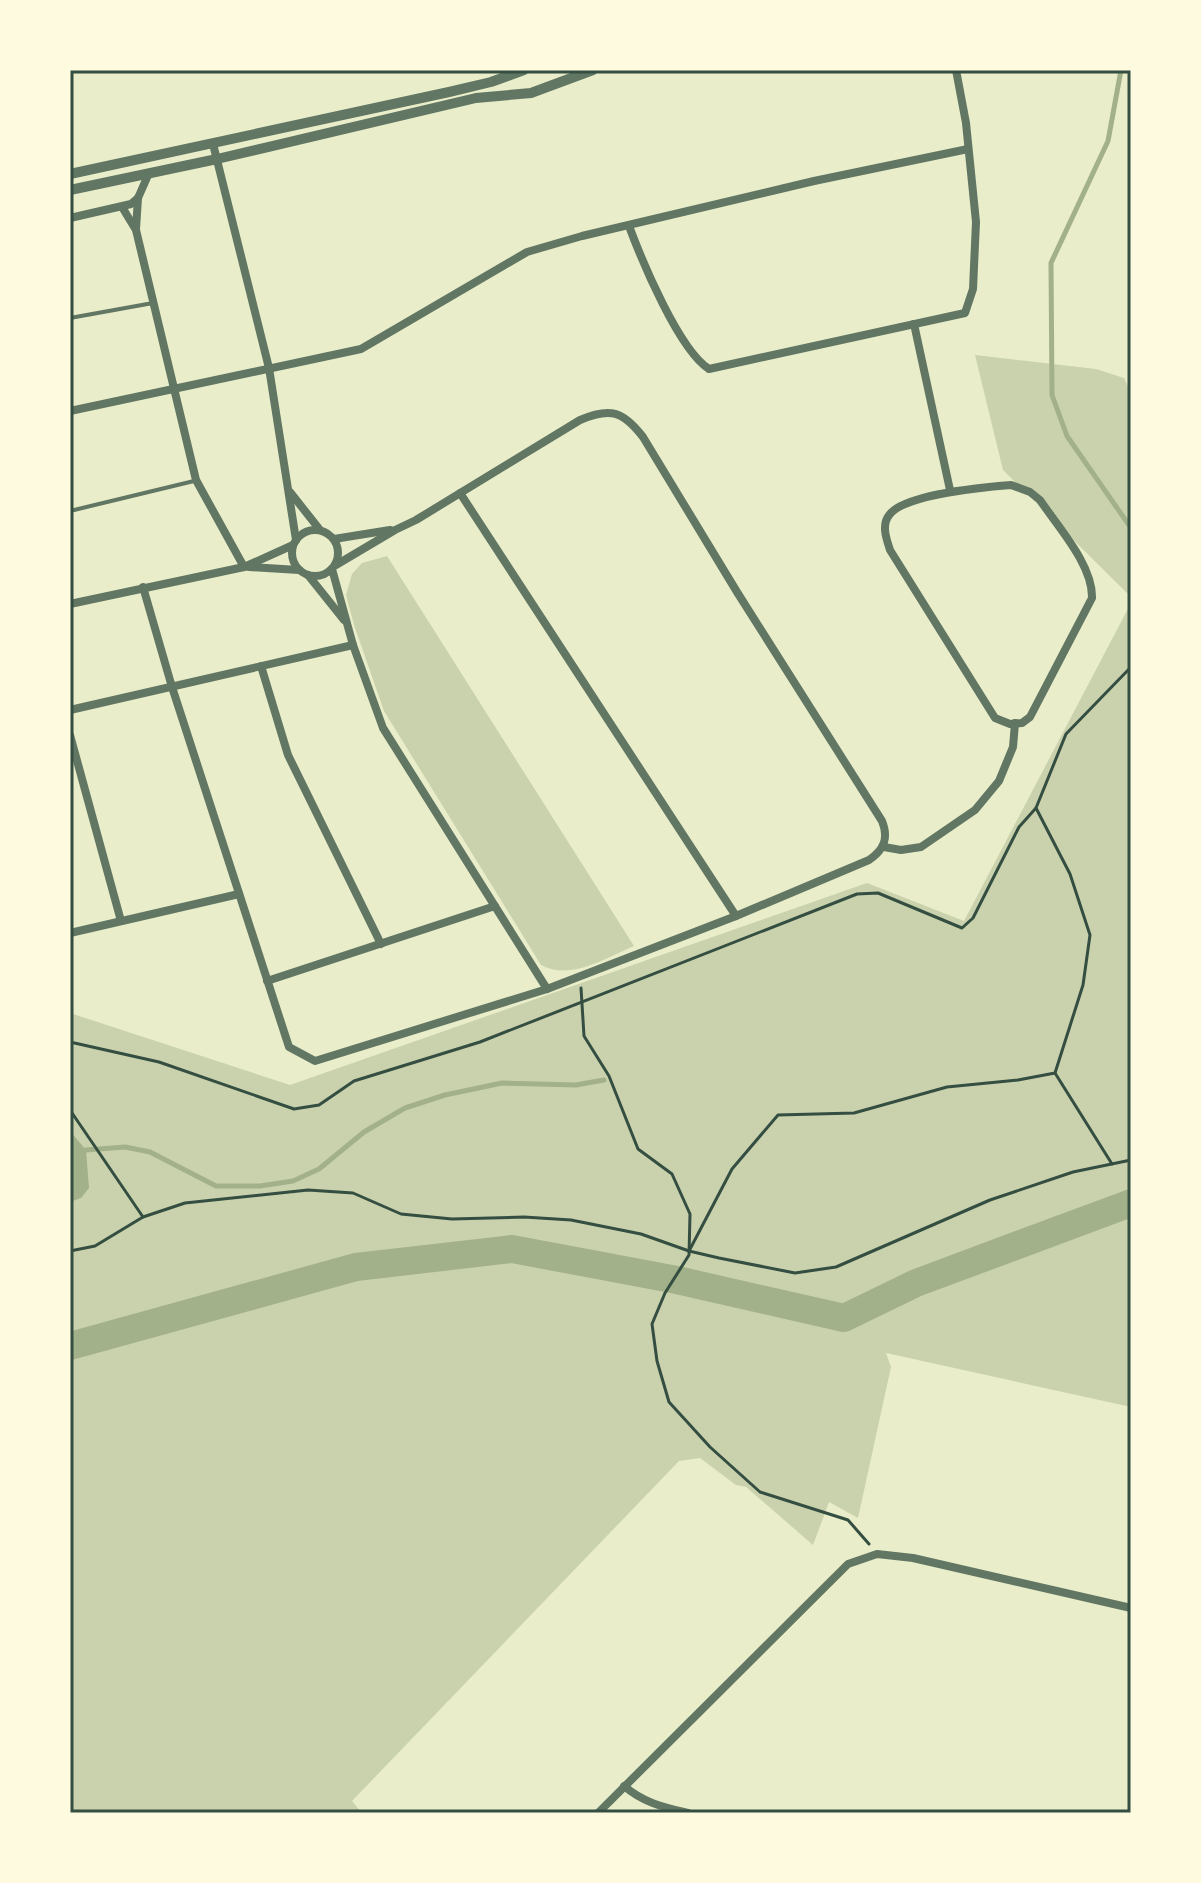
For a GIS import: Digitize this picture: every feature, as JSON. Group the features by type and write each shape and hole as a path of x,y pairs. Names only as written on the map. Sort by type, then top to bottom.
{"street":[{"path":"70,174 477,85 524,70"},
{"path":"70,190 476,98 531,93 593,70"},
{"path":"629,226 641,257 683,339 696,361 709,369 965,313 973,289 976,222 956,70"},
{"path":"213,144 269,368 290,491 295,542 292,555 299,570"},
{"path":"70,411 361,349 527,252 814,181 968,149"},
{"path":"136,230 138,198 149,173"},
{"path":"70,218 122,207 138,198"},
{"path":"122,207 136,230 196,480 244,567"},
{"path":"914,324 950,490"},
{"path":"143,587 172,687 289,1047 315,1061 547,989 736,916 869,860 884,847 886,837 882,821 643,437 631,422 620,415 605,412 580,420 324,575 308,575"},
{"path":"1011,485 1030,492 1040,500 1086,568 1092,585 1092,598 1030,717 1022,723 995,718 890,550 885,537 888,515 895,508 950,490 1011,485"},
{"path":"290,491 320,530 334,539 338,548 334,567 347,624 383,728 547,989"},
{"path":"460,493 736,916"},
{"path":"244,567 295,542 309,531 320,530"},
{"path":"334,539 395,530"},
{"path":"70,604 244,567 299,570 308,575 347,624"},
{"path":"70,710 353,645"},
{"path":"261,666 288,755 381,944"},
{"path":"884,847 901,850 921,847 975,810 999,781 1013,747 1015,723"},
{"path":"70,735 121,921"},
{"path":"70,933 239,894"},
{"path":"267,981 495,906"},
{"path":"598,1813 848,1564 877,1554 913,1558 1131,1608"},
{"path":"624,1786 647,1802 688,1813"}],"lane":[{"path":"70,318 155,302"},
{"path":"70,511 196,480"}],"path":[{"path":"70,1042 159,1062 294,1109 319,1105 354,1081 480,1042 857,894 878,893 962,928 973,918 1019,827 1036,808 1066,734 1131,667"},
{"path":"1036,808 1070,874 1090,935 1083,985 1055,1073 1112,1164"},
{"path":"578,977 584,1036 609,1076 638,1149 672,1174 690,1214 689,1251"},
{"path":"877,1554 848,1520 760,1492 710,1447 669,1402 657,1361 652,1324 665,1293 732,1169 778,1115 854,1113 947,1087 1055,1073"},
{"path":"70,1110 143,1217"},
{"path":"70,1251 95,1246 143,1217 185,1203 308,1190 353,1193 401,1214 452,1219 524,1217 571,1220 641,1234 689,1251 795,1273 836,1267 990,1200 1073,1172 1131,1160"}],"shaded area":[{"path":"975,355 1096,369 1124,378 1131,393 1131,597 1003,470"},
{"path":"387,556 634,946 576,969 552,969 541,965 384,711 346,595 352,574 362,563"},
{"path":"1131,603 1131,1407 886,1353 891,1367 858,1518 829,1502 813,1545 746,1487 736,1485 700,1458 679,1461 352,1801 362,1813 70,1813 70,1013 290,1085 867,883 964,921"},
{"path":"70,1131 86,1150 89,1188 81,1198 70,1202"}],"waterway":[{"path":"1121,70 1108,141 1051,263 1052,395 1067,436 1131,528"},
{"path":"86,1150 125,1147 150,1152 216,1186 260,1186 293,1181 319,1169 364,1132 405,1108 445,1095 502,1083 576,1085 604,1080"},
{"path":"70,1346 356,1267 512,1249 677,1280 844,1318 916,1283 1131,1203"}]}
